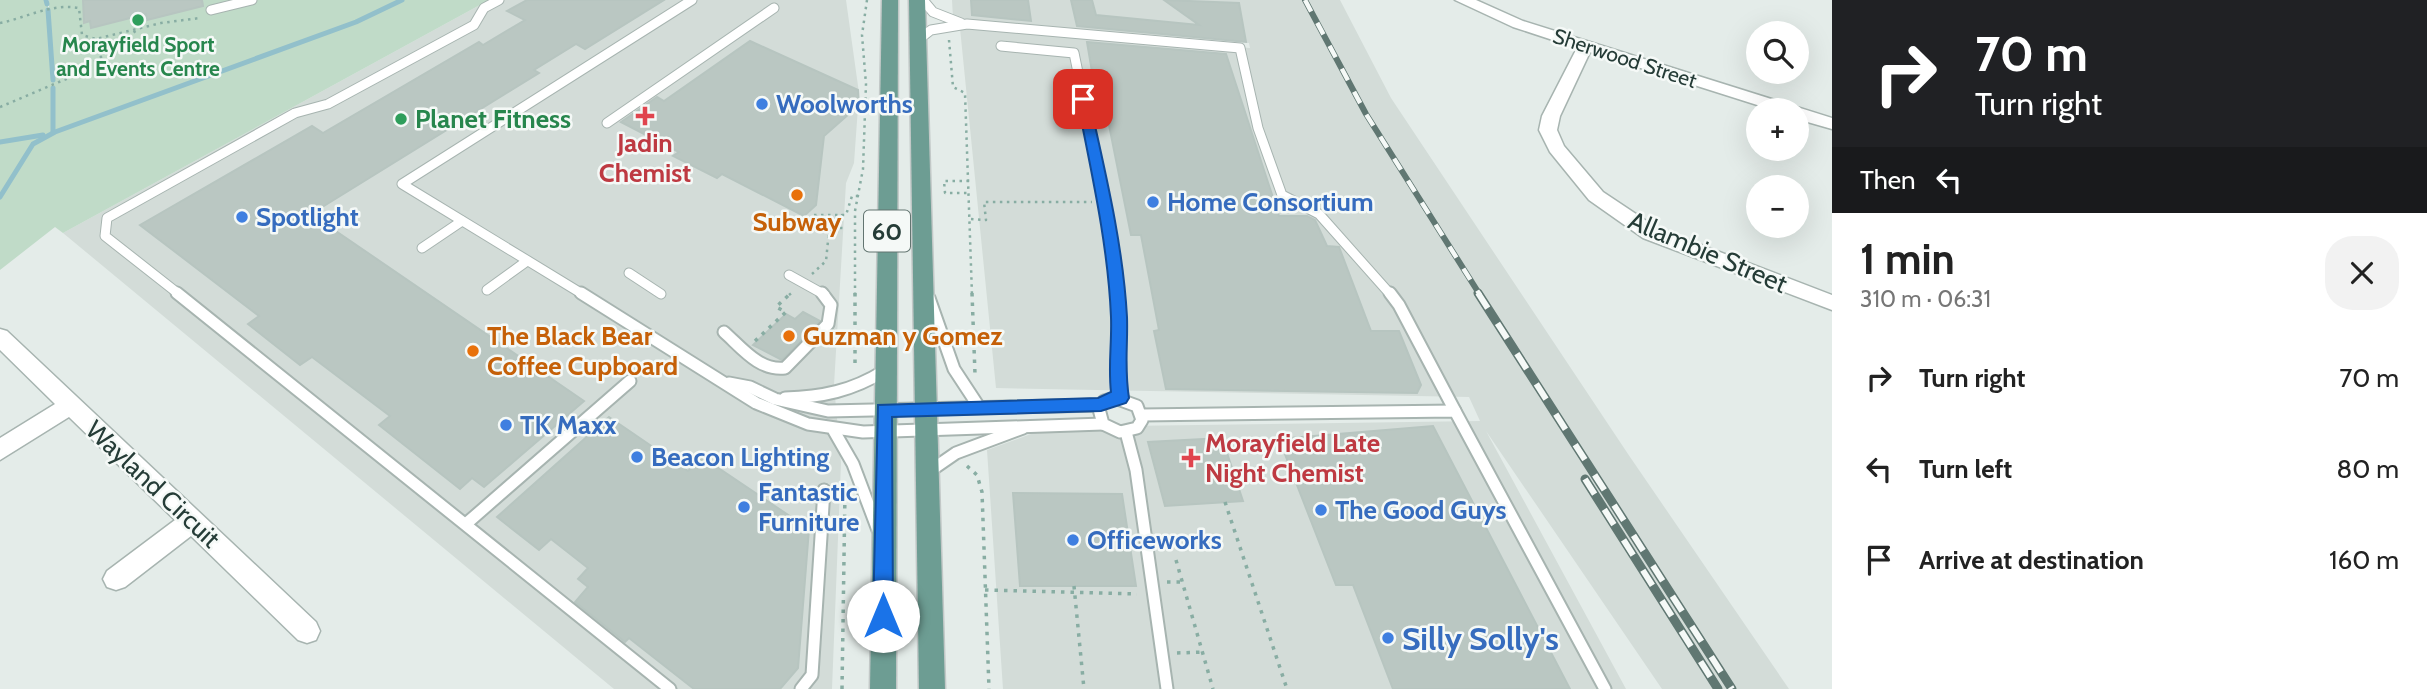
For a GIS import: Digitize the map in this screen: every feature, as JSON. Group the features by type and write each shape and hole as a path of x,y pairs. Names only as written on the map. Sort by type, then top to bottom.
{"main road":[{"name":"60","path":"883,689 884,372 890,0"},
{"name":"60","path":"917,0 920,279 932,689"}],"street":[{"name":"Sherwood Street","path":"1463,0 1501,18 1752,98"},
{"name":"Allambie Street","path":"1586,45 1551,116 1548,130 1556,148 1596,196 1650,233 1832,303"},
{"path":"1809,117 1832,124"},
{"name":"Wayland Circuit","path":"0,337 307,631"},
{"path":"0,450 69,405"},
{"path":"116,579 192,521"}],"lane":[{"path":"211,10 252,0"},
{"path":"499,0 484,8 474,25 328,104 295,113 107,218 104,236 467,523 670,689"},
{"path":"692,0 402,184 726,382 748,402 834,431 884,420 924,419 979,407 1101,405 1110,399 1121,398 1132,402 1142,415"},
{"path":"923,0 933,12 967,24"},
{"path":"607,123 774,8"},
{"path":"918,40 931,30 967,24 1240,48 1258,128 1282,195 1319,214 1399,305 1605,689"},
{"path":"1000,46 1073,53 1104,202 1119,318 1116,365 1121,398"},
{"path":"422,248 462,221"},
{"path":"487,290 527,261"},
{"path":"628,273 661,294"},
{"path":"724,332 760,363 772,369 785,368 828,324 831,305 825,295 789,275"},
{"path":"920,279 942,326 959,385 979,407"},
{"path":"775,399 829,396 861,386 884,372"},
{"path":"467,523 630,381"},
{"path":"726,382 750,387 775,399 884,420 924,419 1032,425 1103,424"},
{"path":"1101,405 1098,414 1103,424 1113,431 1126,432 1137,428 1142,415"},
{"path":"1142,415 1455,411"},
{"path":"925,474 957,453 1032,425"},
{"path":"834,431 853,464 883,542"},
{"path":"1126,432 1136,470 1167,689"},
{"path":"801,689 812,675 824,489"}],"path":[{"path":"861,386 854,368 855,211 863,169 866,84 862,35 867,0"},
{"path":"0,23 37,9 68,3 79,8 80,31 87,37 108,37 203,18"},
{"path":"947,26 953,87 965,93 970,181 976,370 974,380 959,385"},
{"path":"0,107 78,74 119,46 138,29"},
{"path":"970,181 944,181 945,193 970,193"},
{"path":"971,219 986,219 984,202 1104,202"},
{"path":"814,215 842,215"},
{"path":"957,453 976,475 982,492 989,689"},
{"path":"842,689 846,489 839,473 853,464"},
{"path":"1225,502 1287,689"},
{"path":"1176,560 1213,689"},
{"path":"985,590 1074,589 1140,594 1138,582"},
{"path":"1074,589 1084,689"}],"shaded area":[{"path":"489,0 846,0 859,93 854,163 846,183 834,385 841,463 832,689 614,689 63,233"},
{"path":"952,0 1340,0 1391,98 1628,454 1789,689 1662,689 1486,431 1626,689 1003,689 987,450 1050,427 1480,421 1469,397 996,388 960,28 1250,48 1249,43 953,18"}],"green space":[{"path":"0,0 46,0 49,10 49,0 489,0 63,233 55,227 0,270"}],"building":[{"path":"83,0 202,0 203,6 147,20 146,14 91,28 90,21 84,23"},
{"path":"527,0 664,0 585,49 576,44 534,70 539,73 311,214 584,401 484,487 472,478 460,489 379,425 390,416 312,357 300,365 248,324 259,316 140,225 312,126 323,133 479,42 483,45 525,20 507,11"},
{"path":"971,0 1028,0 1031,21 972,15"},
{"path":"1071,0 1092,0 1096,15 1199,25 1164,0 1239,3 1246,42 1077,26"},
{"name":"Woolworths","path":"750,41 858,90 859,105 824,136 816,205 804,216 722,174 717,178 673,156 679,152 621,122 657,97 664,101"},
{"path":"1087,42 1226,54 1279,216 1307,216 1315,220 1327,246 1339,247 1371,331 1399,331 1421,385 1417,393 1166,389 1154,331 1159,330 1141,235 1131,235 1109,125 1101,125"},
{"name":"Guzman y Gomez","path":"803,312 820,321 782,360 753,345 786,314 795,319"},
{"path":"609,417 688,471 702,457 809,529 798,668 780,689 694,689 629,638 625,642 575,602 588,587 578,579 588,568 551,539 539,550 497,517"},
{"path":"1433,426 1570,689 1393,689 1353,585 1336,585 1279,439"},
{"name":"Morayfield Late Night Chemist","path":"1222,438 1243,501 1165,506 1148,442"},
{"name":"Officeworks","path":"1013,493 1122,494 1136,586 1020,586"}],"waterway":[{"path":"46,0 47,4"},
{"path":"0,197 33,144 55,132 356,22 402,0"},
{"path":"48,10 53,80"},
{"path":"53,88 53,132"},
{"path":"0,142 43,135"}],"railway":[{"path":"1305,0 1366,114 1480,295"},
{"path":"1478,293 1732,689"},
{"path":"1585,479 1718,689"}],"place":[{"name":"Morayfield Sport and Events Centre","path":"138,20"},
{"name":"Woolworths","path":"762,104"},
{"name":"Jadin Chemist","path":"645,116"},
{"name":"Planet Fitness","path":"401,119"},
{"name":"Subway","path":"797,195"},
{"name":"Home Consortium","path":"1153,202"},
{"name":"Spotlight","path":"242,217"},
{"name":"Guzman y Gomez","path":"789,336"},
{"name":"The Black Bear Coffee Cupboard","path":"473,351"},
{"name":"TK Maxx","path":"506,425"},
{"name":"Beacon Lighting","path":"637,457"},
{"name":"Morayfield Late Night Chemist","path":"1191,458"},
{"name":"Fantastic Furniture","path":"744,507"},
{"name":"The Good Guys","path":"1321,510"},
{"name":"Officeworks","path":"1073,540"},
{"name":"Silly Solly's","path":"1388,638"}],"route":[{"path":"883,616 884,410 1101,405 1104,401 1121,398 1116,365 1119,318 1104,202 1083,99"}]}
